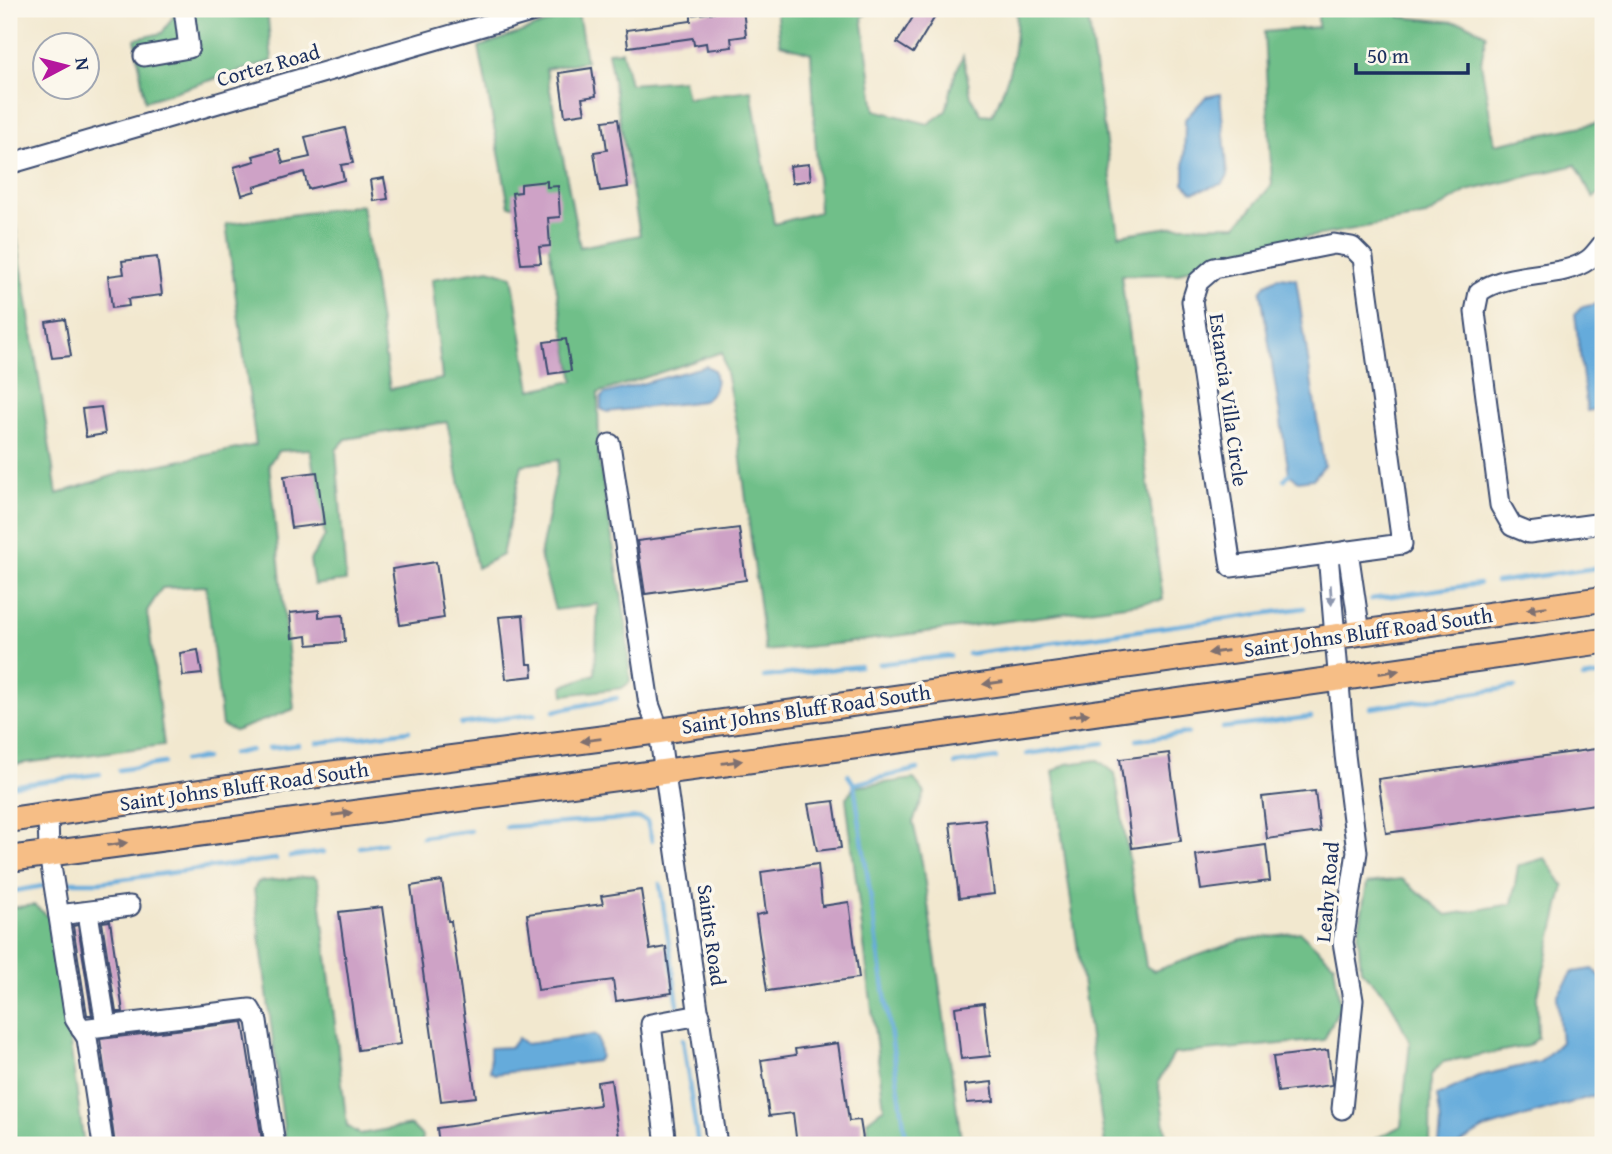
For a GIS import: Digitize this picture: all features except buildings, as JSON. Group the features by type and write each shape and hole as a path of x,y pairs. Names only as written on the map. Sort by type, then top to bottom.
{"main road":[{"name":"Saint Johns Bluff Road South","path":"9,820 296,778 659,731 1603,599"},
{"name":"Saint Johns Bluff Road South","path":"9,859 1603,641"}],"street":[{"path":"144,55 189,48 184,9"},
{"name":"Cortez Road","path":"9,164 541,9"},
{"name":"Estancia Villa Circle","path":"1334,244 1352,247 1363,258 1402,544 1348,551 1231,567 1192,302 1198,282 1214,268 1334,244"},
{"path":"1603,244 1587,261 1494,281 1479,292 1475,312 1500,505 1512,526 1529,533 1603,523"},
{"name":"Saints Road","path":"610,444 649,704 659,731 717,1145"},
{"path":"1348,551 1360,633"},
{"name":"Leahy Road","path":"1328,554 1357,852 1343,942 1353,1000 1342,1109"},
{"path":"48,815 49,853 75,1019 87,1038 103,1145"},
{"path":"59,915 130,906"},
{"path":"88,912 106,1026"},
{"path":"81,1029 250,1009 257,1021 275,1145"},
{"path":"666,1145 651,1024 700,1015"}],"green space":[{"path":"178,9 267,9 272,61 145,101 135,39 162,33"},
{"path":"776,9 873,9 862,17 875,110 928,124 946,111 955,74 963,56 971,97 981,114 992,115 1004,89 1011,64 1017,9 1087,9 1119,235 1176,226 1237,225 1272,185 1264,32 1318,27 1318,9 1399,9 1400,17 1465,23 1486,34 1481,63 1495,144 1603,122 1603,191 1593,198 1576,165 1467,191 1426,216 1232,251 1177,274 1121,275 1163,600 845,643 765,651 737,428 722,352 598,393 599,459 626,623 630,682 622,688 564,695 563,686 595,674 598,604 555,610 540,556 559,460 522,465 502,555 477,568 447,422 346,439 336,450 346,581 314,585 310,560 325,536 310,449 278,451 269,464 294,709 235,731 222,726 206,586 162,588 147,611 164,745 9,765 9,186 57,494 124,472 256,445 226,224 362,205 390,389 442,379 432,279 489,269 512,276 531,390 574,381 541,206 509,206 479,47 578,12 586,61 546,69 580,247 640,235 608,52 622,51 630,84 683,80 687,98 751,90 774,224 819,212 811,53 780,44"},
{"path":"1098,760 1115,773 1146,966 1154,971 1242,940 1300,932 1334,964 1340,1006 1324,1040 1174,1054 1158,1082 1168,1145 1105,1145 1053,772 1066,764"},
{"path":"914,779 925,793 913,822 922,862 962,1145 870,1145 867,1121 884,1108 846,798 854,787"},
{"path":"1545,858 1564,886 1537,999 1538,1038 1528,1046 1443,1062 1431,1075 1430,1145 1376,1145 1375,1139 1401,1126 1410,1042 1389,999 1361,970 1358,935 1367,883 1402,879 1447,915 1512,904 1518,866"},
{"path":"314,876 318,880 347,1126 360,1134 411,1125 422,1136 423,1145 286,1145 254,889 258,882"},
{"path":"34,905 53,920 84,1145 9,1145 9,908"}],"water":[{"path":"1220,94 1228,176 1222,184 1193,192 1184,183 1185,119 1206,97"},
{"path":"1279,277 1296,279 1324,466 1313,479 1298,481 1289,474 1261,292 1266,284"},
{"path":"1603,303 1603,408 1587,411 1575,314 1582,307"},
{"path":"706,366 714,370 716,380 713,391 703,401 607,412 601,409 601,398 604,394"},
{"path":"1593,969 1603,980 1603,1093 1484,1129 1457,1145 1439,1145 1441,1121 1437,1096 1478,1076 1540,1062 1561,1042 1557,996 1573,972"},
{"path":"593,1035 598,1038 601,1056 597,1061 495,1074 490,1071 490,1048 511,1047 518,1038 526,1044"}],"waterway":[{"path":"1284,480 1289,474"},
{"path":"1496,582 1603,567"},
{"path":"1371,599 1479,584"},
{"path":"968,654 1304,608"},
{"path":"879,664 950,656"},
{"path":"764,677 860,666"},
{"path":"1583,678 1603,675"},
{"path":"1371,708 1515,687"},
{"path":"554,711 617,698"},
{"path":"461,724 535,714"},
{"path":"1222,728 1311,717"},
{"path":"317,743 409,731"},
{"path":"1137,740 1188,733"},
{"path":"1027,754 1104,743"},
{"path":"269,748 299,745"},
{"path":"232,754 251,750"},
{"path":"184,761 205,758"},
{"path":"955,764 996,758"},
{"path":"119,770 164,763"},
{"path":"848,775 854,784 918,769"},
{"path":"9,786 100,774"},
{"path":"854,784 907,1145"},
{"path":"506,827 639,818 647,821 652,841"},
{"path":"422,837 470,831"},
{"path":"360,847 384,843"},
{"path":"290,857 324,852"},
{"path":"70,882 100,882 276,859"},
{"path":"660,884 678,1005"},
{"path":"9,892 43,886"},
{"path":"683,1039 698,1145"}]}
